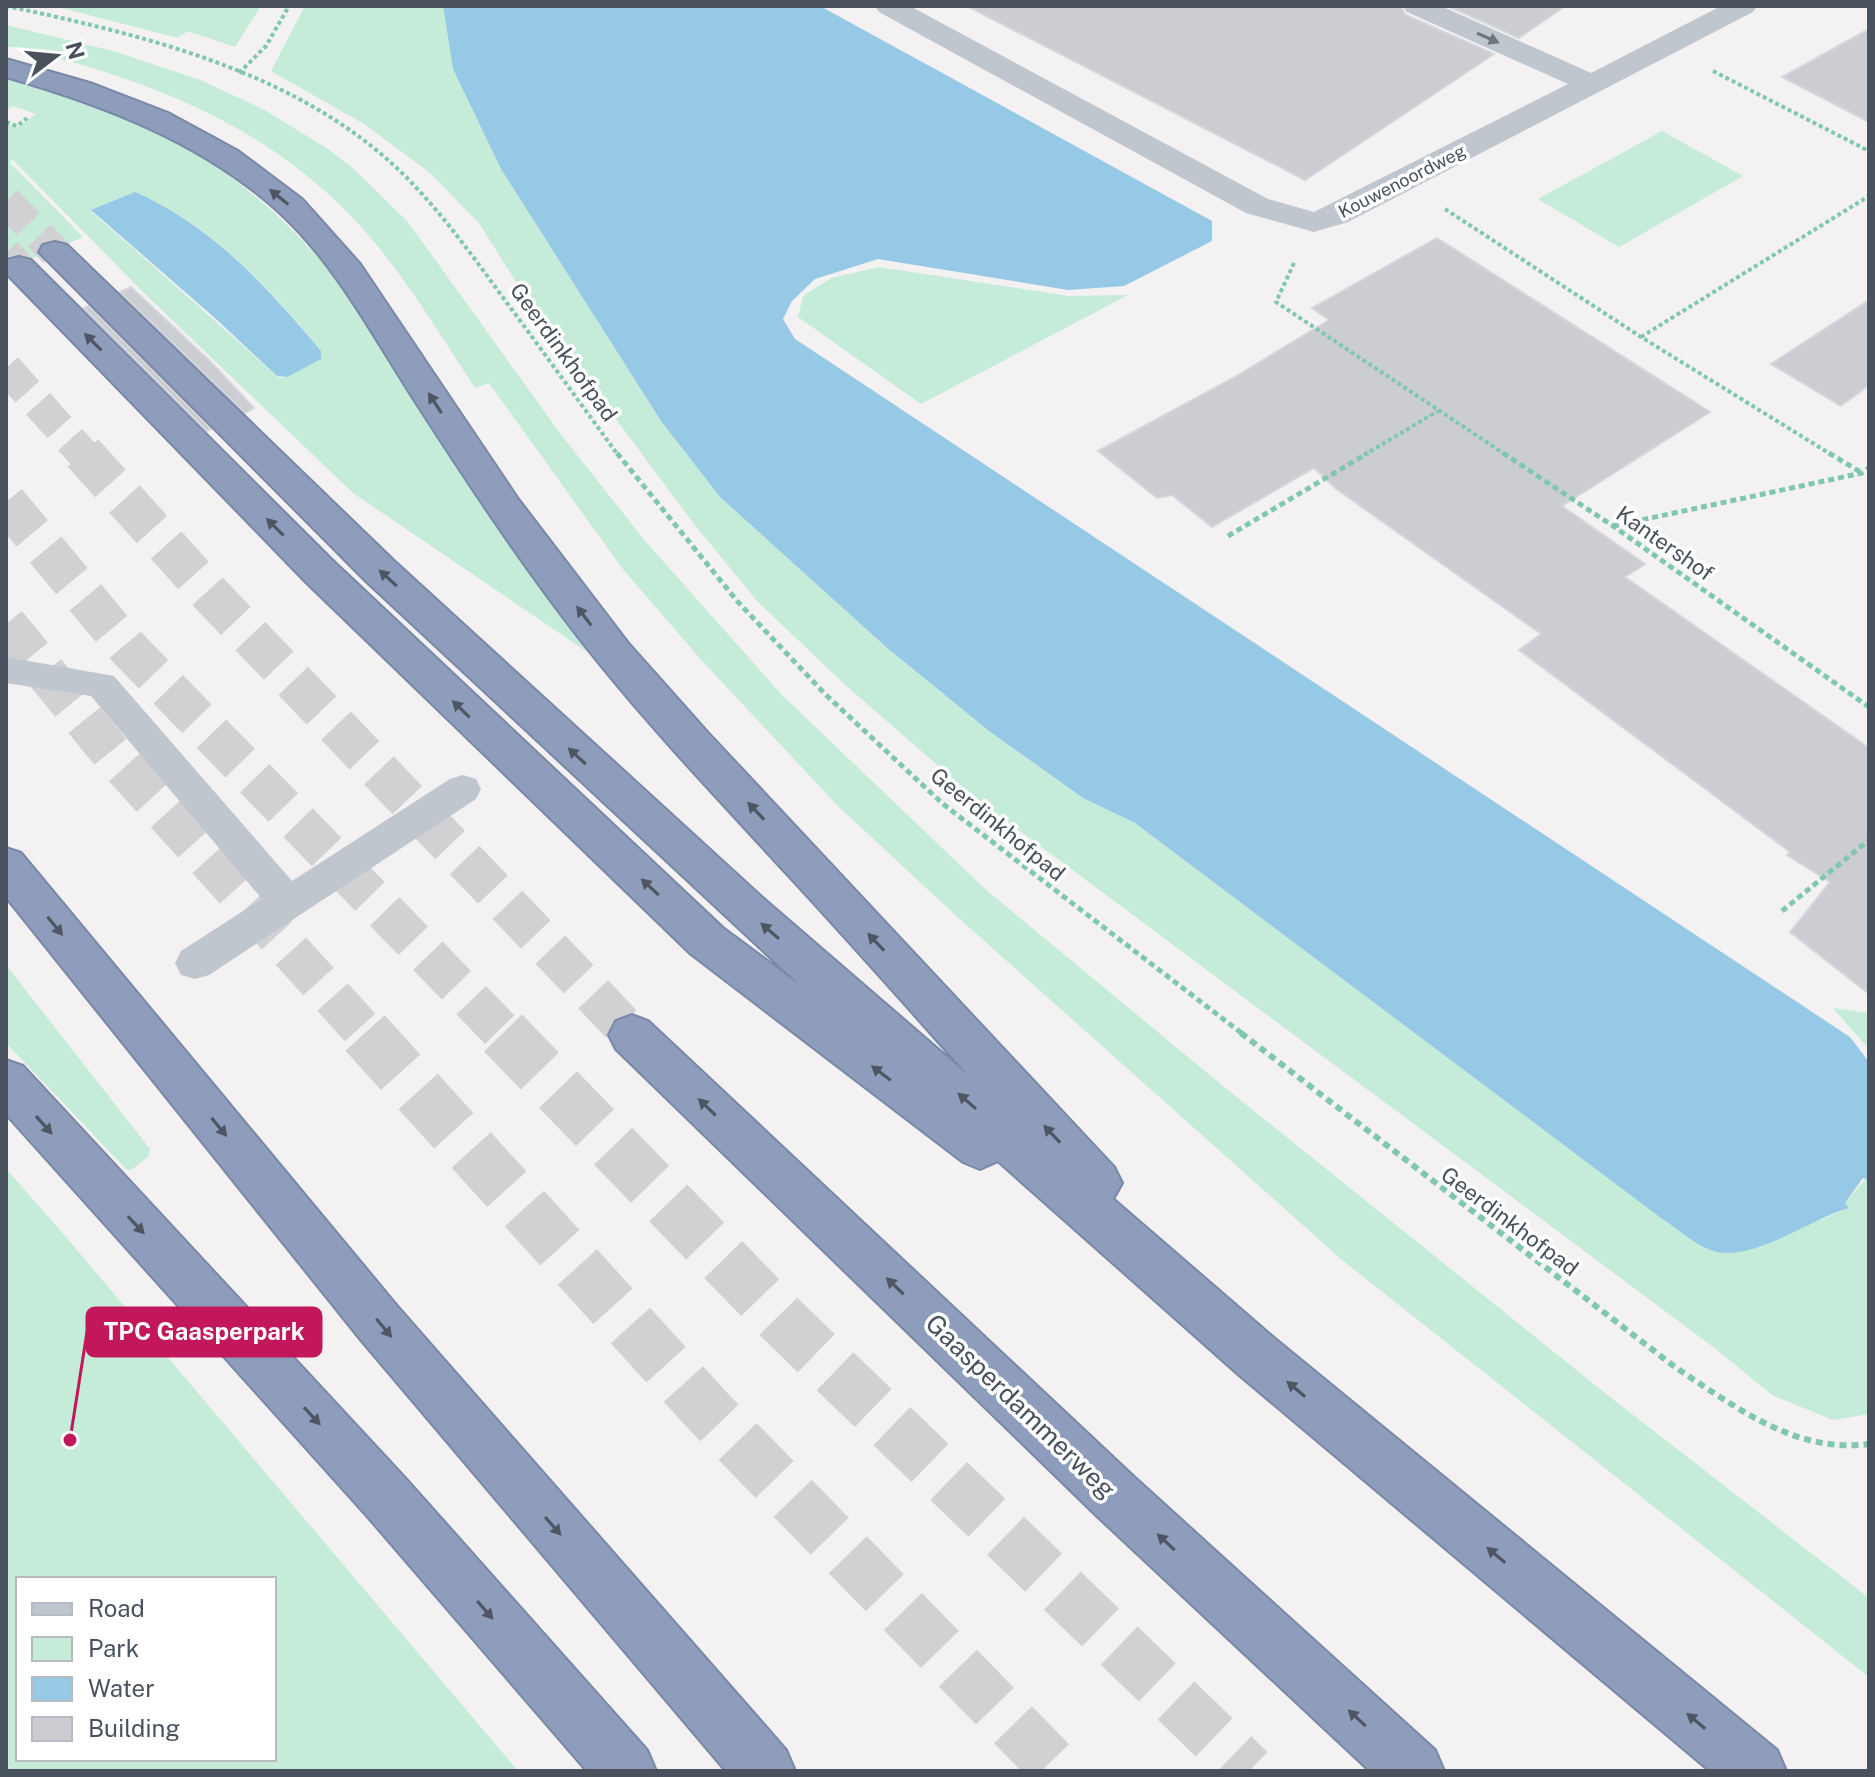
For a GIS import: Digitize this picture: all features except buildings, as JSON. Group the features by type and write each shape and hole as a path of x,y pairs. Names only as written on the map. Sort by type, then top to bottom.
{"highway":[{"path":"6,68 129,106 214,150 290,205 331,247 366,294 484,479 591,625 697,748 1256,1356"},
{"path":"37,260 312,564 707,941 1256,1356 1756,1771"},
{"path":"6,865 379,1323 765,1771"},
{"name":"Gaasperdammerweg","path":"632,1035 1115,1496 1414,1771"},
{"path":"6,1081 387,1498 626,1771"}],"street":[{"name":"Kouwenoordweg","path":"889,6 1257,206 1314,222 1337,215 1404,182 1743,6"},
{"path":"1417,6 1592,84"}],"lane":[{"path":"6,670 102,685 289,904"},
{"path":"195,963 463,789"}],"path":[{"name":"Geerdinkhofpad","path":"6,6 172,45 303,103 345,129 425,193 471,251 642,487 738,602 825,694 943,804 1675,1367 1740,1409 1790,1433 1838,1447 1869,1444"},
{"path":"239,73 266,46 289,6"},
{"path":"1665,46 1869,151"},
{"path":"1404,182 1641,337 1862,473"},
{"path":"1641,337 1869,196"},
{"name":"Kantershof","path":"1314,222 1276,302 1613,526 1869,707"},
{"path":"1228,536 1438,411"},
{"path":"1613,526 1862,473 1869,468"},
{"path":"1782,911 1869,840"}],"green space":[{"path":"54,6 261,6 235,47 188,31 178,38"},
{"path":"305,6 443,6 453,69 501,169 661,421 720,497 886,647 989,731 1083,798 1135,823 1758,1247 1848,1208 1845,1203 1869,1175 1869,1414 1833,1420 1772,1395 1716,1349 973,796 843,683 757,601 694,524 526,298 479,223 429,172 364,124 271,71"},
{"path":"6,25 113,51 198,79 263,109 328,149 355,170 408,222 562,436 646,542 781,694 985,889 1223,1086 1610,1397 1869,1598 1869,1677 1342,1260 953,913 838,806 703,662 622,568 489,383 475,388 415,296 382,252 346,211 311,179 231,125 188,104 98,70 6,46"},
{"path":"6,79 106,110 152,129 194,153 235,180 272,211 309,247 343,288 533,577 599,660 353,493 146,295 12,159 10,163 83,237 6,269 6,124 18,127 36,114 13,106 6,110","holes":["150,199 175,213 243,266 321,351 287,377 279,378 91,211"]},
{"path":"1662,131 1743,176 1619,247 1538,199"},
{"path":"879,267 1068,296 1128,295 921,404 798,317 803,296 831,278"},
{"path":"6,965 150,1149 148,1157 131,1170 126,1169 6,1043"},
{"path":"1833,1008 1869,1013 1869,1049"},
{"path":"6,1169 54,1223 518,1771 6,1771"}],"water":[{"path":"443,6 820,6 1212,221 1212,241 1124,286 1068,290 878,259 815,279 792,301 783,319 795,339 1850,1037 1869,1062 1869,1175 1868,1180 1863,1178 1845,1203 1849,1208 1746,1251 1729,1253 1700,1245 1135,823 1083,798 989,731 886,647 720,497 661,421 501,169 453,69"},
{"path":"135,192 190,222 237,261 281,304 321,351 321,359 287,377 277,376 91,210"}],"tunnel":[{"path":"6,201 55,252"},
{"path":"6,253 19,267"},
{"path":"6,368 84,455"},
{"path":"83,453 212,596 632,1035"},
{"path":"6,502 126,646 505,1035"},
{"path":"6,624 112,754 367,1035"},
{"path":"365,1033 707,1410 1058,1771"},
{"path":"503,1033 781,1319 1249,1771"}],"place":[{"name":"TPC Gaasperpark","path":"70,1440"}]}
